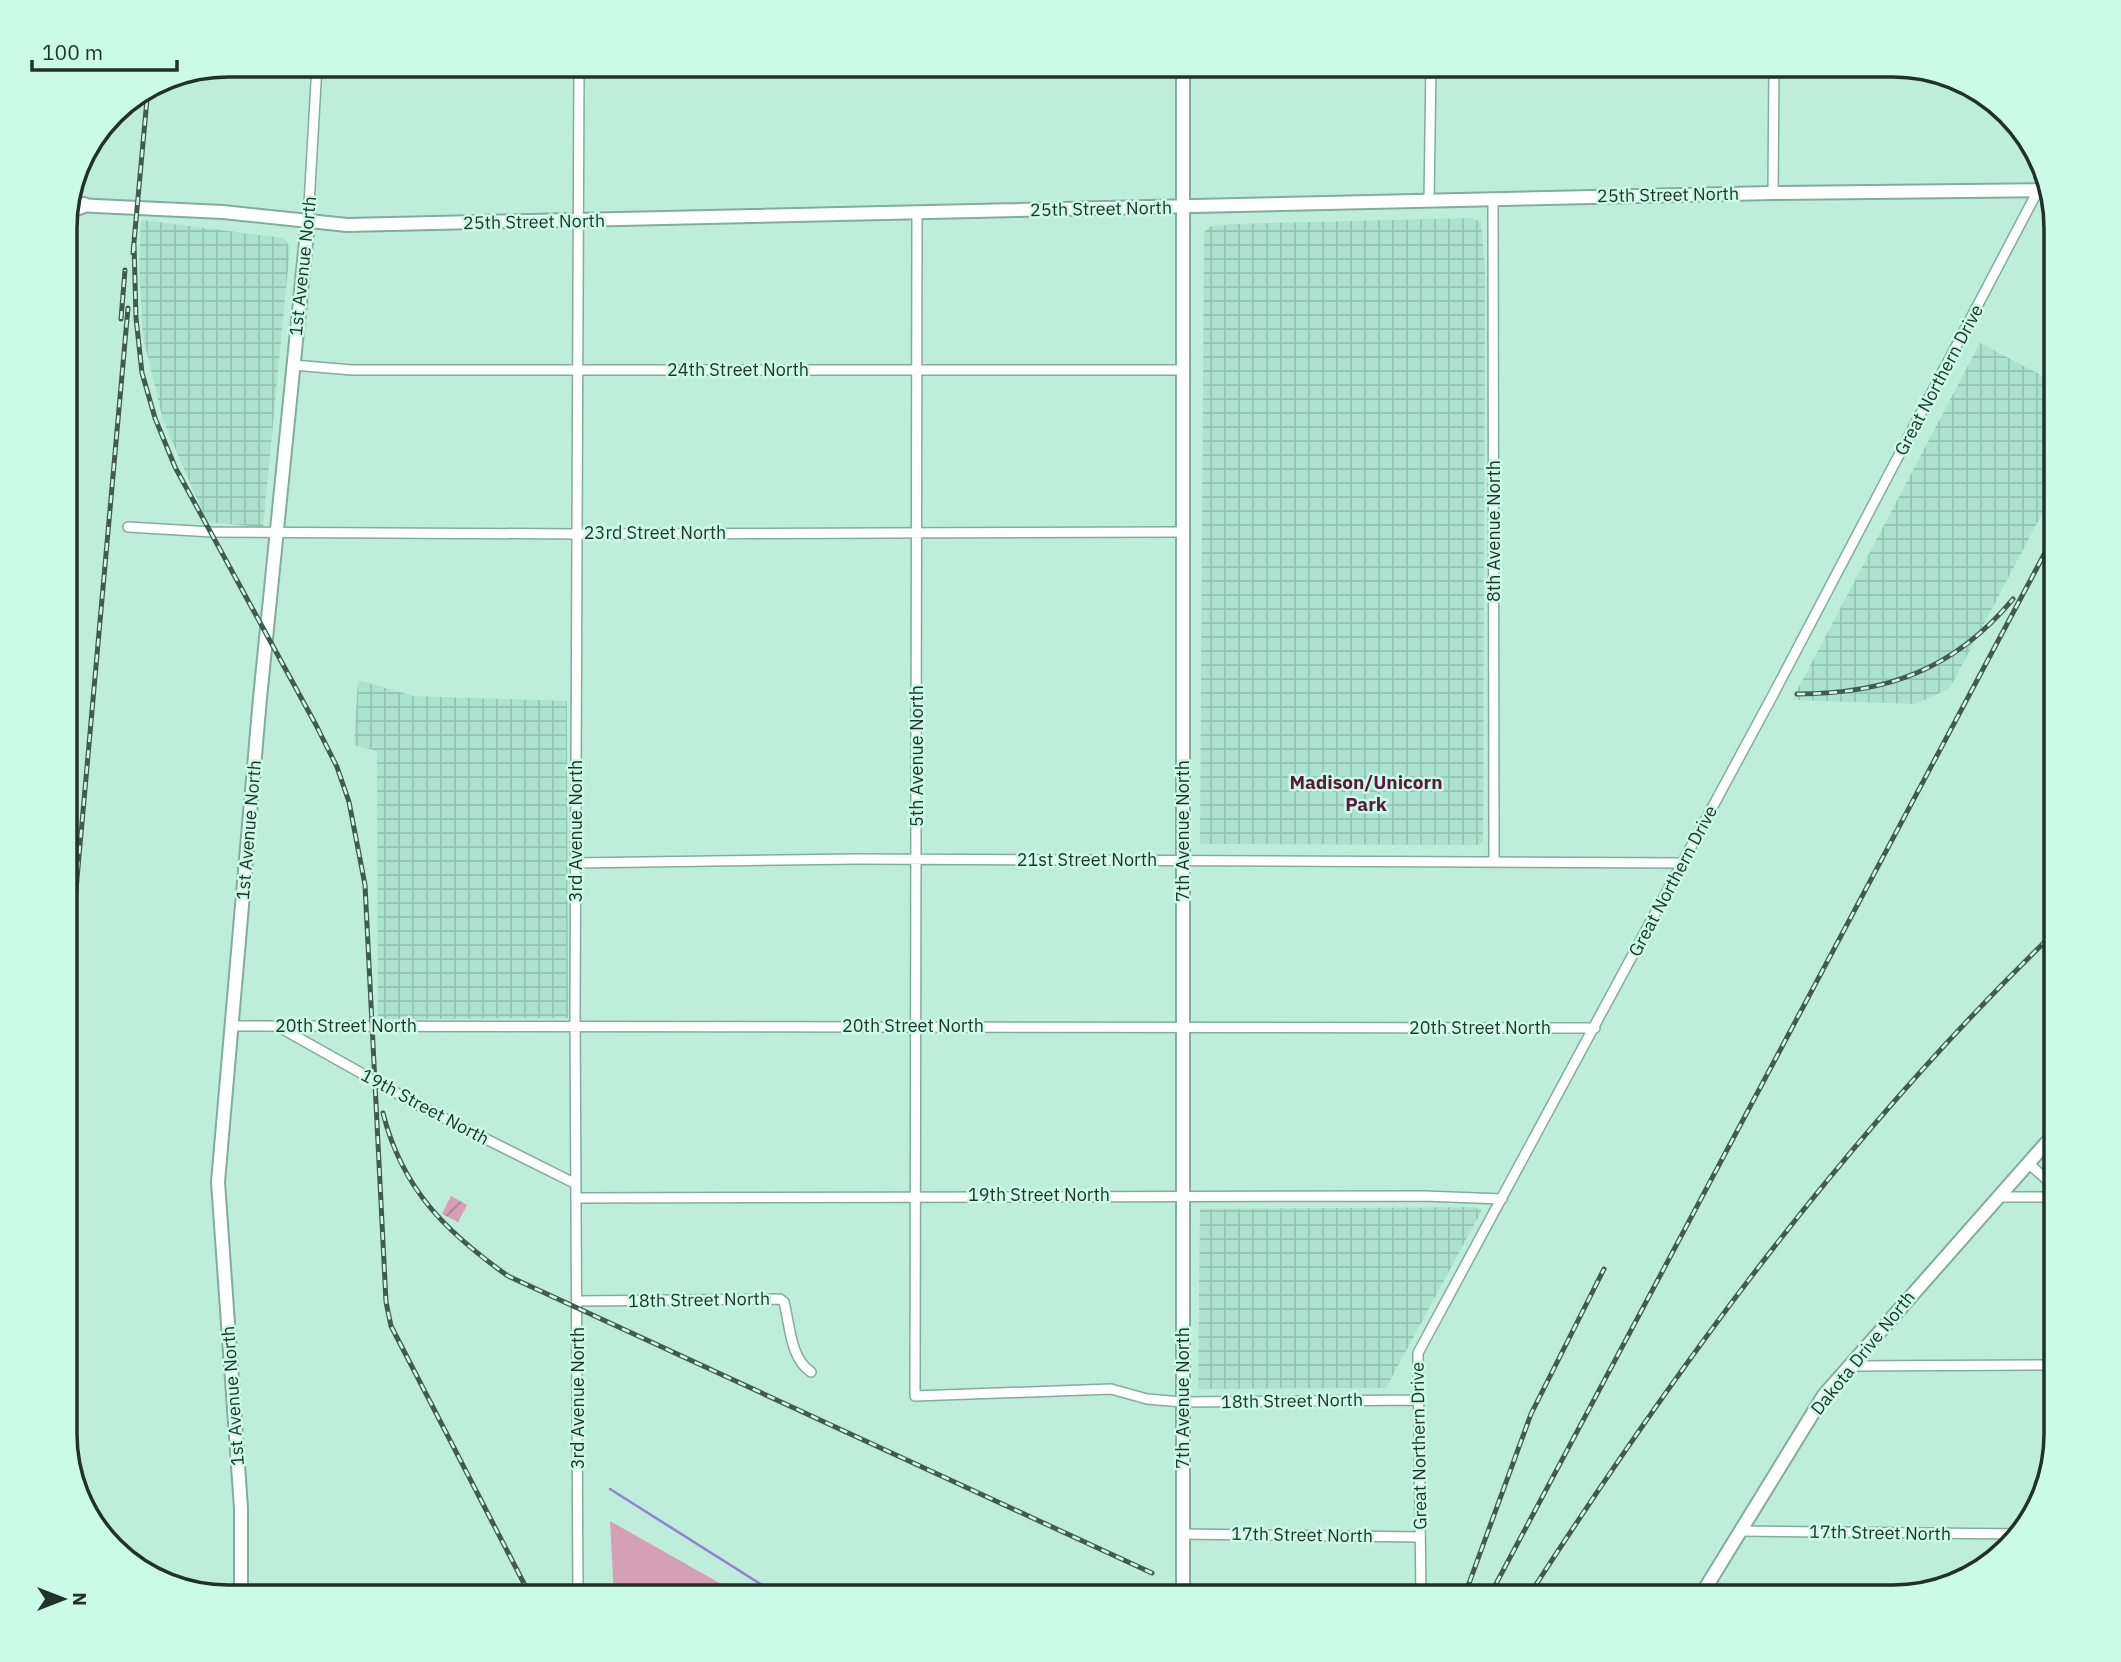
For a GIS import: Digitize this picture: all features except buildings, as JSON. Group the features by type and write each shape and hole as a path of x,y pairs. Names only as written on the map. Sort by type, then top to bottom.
{"main road":[{"path":"79,202 84,205"},
{"path":"78,207 84,205"}],"street":[{"name":"1st Avenue North","path":"242,1585 241,1508 218,1182 276,530 308,222 316,77"},
{"name":"3rd Avenue North","path":"578,1585 575,1026 579,77"},
{"name":"7th Avenue North","path":"1183,77 1183,1585"},
{"path":"1429,201 1431,77"},
{"path":"1773,193 1774,77"},
{"name":"25th Street North","path":"79,205 223,212 347,225 1773,193 2039,190"},
{"name":"Great Northern Drive","path":"1420,1585 1418,1353 2040,195"},
{"name":"8th Avenue North","path":"1493,199 1494,862"},
{"name":"5th Avenue North","path":"915,1396 917,214"},
{"name":"24th Street North","path":"293,365 352,370 1183,370"},
{"name":"23rd Street North","path":"128,527 212,532 276,530 577,534 1183,532"},
{"name":"21st Street North","path":"576,863 1183,860 1682,863"},
{"name":"20th Street North","path":"231,1026 1595,1028"},
{"name":"19th Street North","path":"277,1026 418,1105 576,1184"},
{"name":"Dakota Drive North","path":"1707,1585 1824,1395 1853,1366 1934,1268 2044,1145"},
{"path":"2028,1163 2044,1177"},
{"name":"19th Street North","path":"576,1198 916,1195 1424,1196 1502,1199"},
{"path":"1999,1197 2044,1197"},
{"name":"18th Street North","path":"578,1301 780,1299 784,1302 797,1357 802,1366 811,1372"},
{"path":"1853,1366 2044,1365"},
{"name":"18th Street North","path":"915,1396 1111,1389 1147,1399 1182,1402 1419,1400"},
{"name":"17th Street North","path":"1740,1531 2007,1534"},
{"name":"17th Street North","path":"1184,1534 1420,1537"}],"shaded area":[{"path":"1471,218 1481,222 1485,268 1483,841 1479,845 1200,844 1204,232 1209,227 1232,224"},
{"path":"141,220 284,238 290,248 263,527 207,522 163,420 143,337 139,267"},
{"path":"1980,343 2044,377 2044,510 1950,688 1916,704 1792,700"},
{"path":"358,680 414,696 567,701 568,1018 378,1019 377,751 354,745"},
{"path":"451,1196 467,1205 458,1222 442,1214"},
{"path":"1472,1207 1482,1210 1386,1388 1198,1389 1200,1209"},
{"path":"610,1521 723,1585 613,1585"}],"waterway":[{"path":"610,1489 762,1585"}],"railway":[{"path":"133,253 147,100"},
{"path":"134,243 136,318 142,373 155,418 175,467 316,725 337,767 349,802 365,885 386,1302 391,1326 525,1585"},
{"path":"121,319 125,270"},
{"path":"77,879 128,308"},
{"path":"1495,1585 2044,555"},
{"path":"1797,694 1861,689 1917,673 1943,660 1967,643 1991,623 2013,599"},
{"path":"1536,1585 1647,1420 1773,1249 1839,1166 1909,1085 2044,943"},
{"path":"383,1113 402,1164 429,1206 465,1243 508,1276 1152,1573"},
{"path":"1468,1585 1531,1414 1604,1269"}],"district":[{"name":"Madison/Unicorn Park","path":"1366,793"}]}
